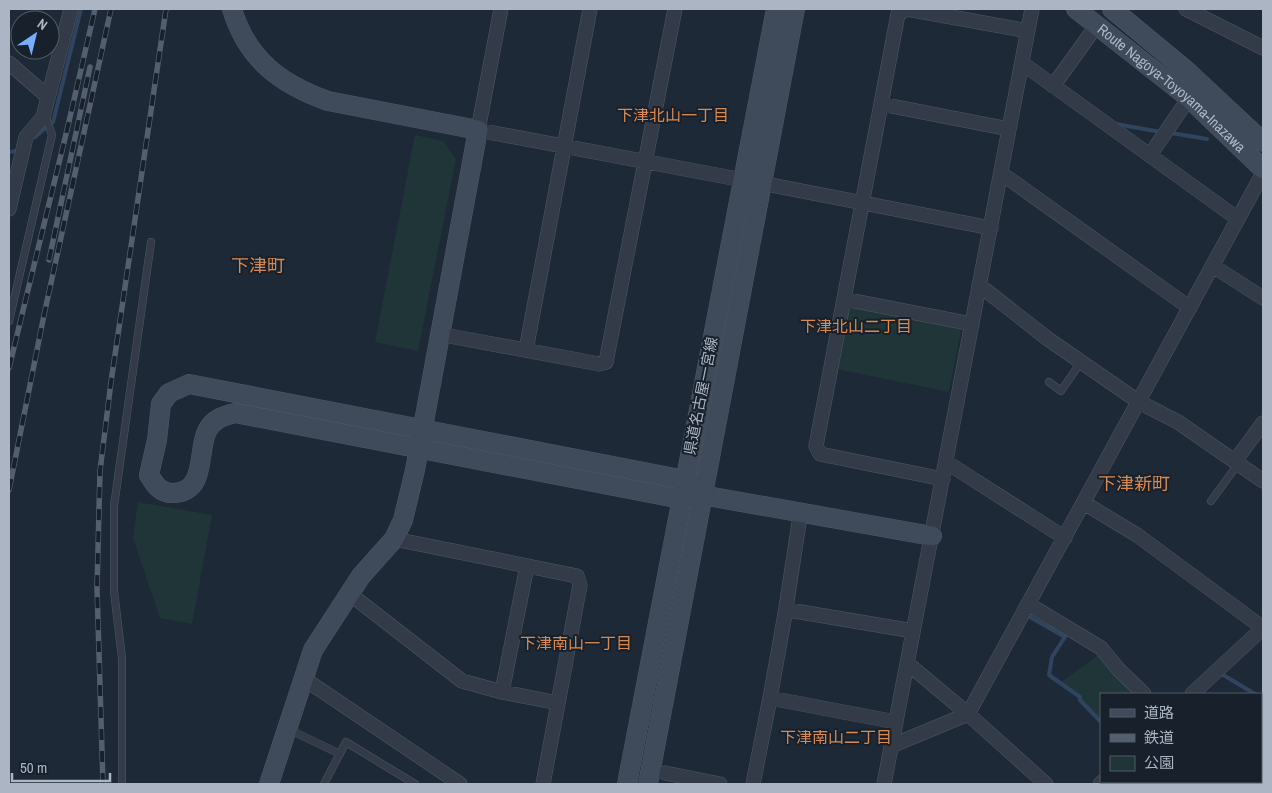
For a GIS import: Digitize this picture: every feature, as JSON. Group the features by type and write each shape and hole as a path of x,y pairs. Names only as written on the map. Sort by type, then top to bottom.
{"street":[{"path":"9,209 26,137 45,119 48,97 71,9"},
{"path":"232,9 238,28 260,61 276,75 306,93 328,101 743,180"},
{"path":"269,784 313,650 361,576 394,539 403,520 415,470 421,428 501,9"},
{"path":"526,350 590,9"},
{"path":"439,334 599,364 606,362 674,9"},
{"name":"県道名古屋一宮線","path":"627,784 776,9"},
{"name":"県道名古屋一宮線","path":"648,784 794,9"},
{"path":"943,479 820,454 816,446 862,202 899,11 907,9 1028,31"},
{"path":"884,784 1032,9"},
{"name":"Route Nagoya-Toyoyama-Inazawa","path":"1076,9 1190,98 1263,169"},
{"name":"Route Nagoya-Toyoyama-Inazawa","path":"1112,9 1188,72 1263,142"},
{"path":"1186,9 1263,48"},
{"path":"1054,86 1097,25"},
{"path":"9,63 48,97"},
{"path":"1022,63 1238,219"},
{"path":"1150,155 1190,98"},
{"path":"881,104 1009,129"},
{"path":"891,746 968,714 1263,173"},
{"path":"1001,174 1190,308"},
{"path":"761,182 990,228"},
{"path":"1213,266 1263,298"},
{"path":"980,285 1048,339 1081,362 1139,402 1178,422 1263,481"},
{"path":"844,299 972,324"},
{"path":"702,494 685,480 189,384 169,393 161,404 157,440 149,474 156,487 168,494 180,493 192,486 199,471 206,432 222,416 235,413 681,498 702,494 932,536"},
{"path":"1236,462 1263,423"},
{"path":"946,462 1064,538"},
{"path":"1084,503 1137,535 1263,628 1193,693"},
{"path":"753,784 800,523"},
{"path":"394,539 577,576 580,584 542,784"},
{"path":"502,692 527,566"},
{"path":"350,594 462,681 502,692 558,703"},
{"path":"1028,604 1101,648 1119,670 1143,693"},
{"path":"785,614 790,610 913,631"},
{"path":"907,663 968,714 1046,784"},
{"path":"303,678 460,784"},
{"path":"770,698 896,722"},
{"path":"665,773 720,784"}],"lane":[{"path":"9,321 52,135 45,119"},
{"path":"122,784 122,658 114,591 114,506 150,242"},
{"path":"1049,382 1061,391 1081,362"},
{"path":"1211,501 1236,462"},
{"path":"287,729 340,754"},
{"path":"324,784 346,742 415,784"}],"green space":[{"path":"415,135 443,141 456,159 418,351 375,342"},
{"path":"854,305 962,326 949,392 837,369 847,309"},
{"path":"138,502 212,515 192,624 160,618 133,538"},
{"path":"1100,654 1137,693 1100,693 1100,720 1081,700 1081,696 1061,682"}],"waterway":[{"path":"35,137 53,122 81,9"},
{"path":"1116,124 1161,132"},
{"path":"1171,133 1207,139"},
{"path":"9,152 17,151"},
{"path":"1030,617 1065,637 1052,657 1049,675 1080,697 1080,700 1100,721"},
{"path":"1220,673 1253,693"}],"railway":[{"path":"9,368 95,9"},
{"path":"9,490 44,315 111,9"},
{"path":"103,784 97,588 100,471 111,382 166,9"},
{"path":"49,260 90,67"}],"district":[{"name":"下津北山一丁目","path":"673,115"},
{"name":"下津町","path":"258,266"},
{"name":"下津北山二丁目","path":"856,326"},
{"name":"下津新町","path":"1134,484"},
{"name":"下津南山一丁目","path":"576,643"},
{"name":"下津南山二丁目","path":"836,737"}]}
